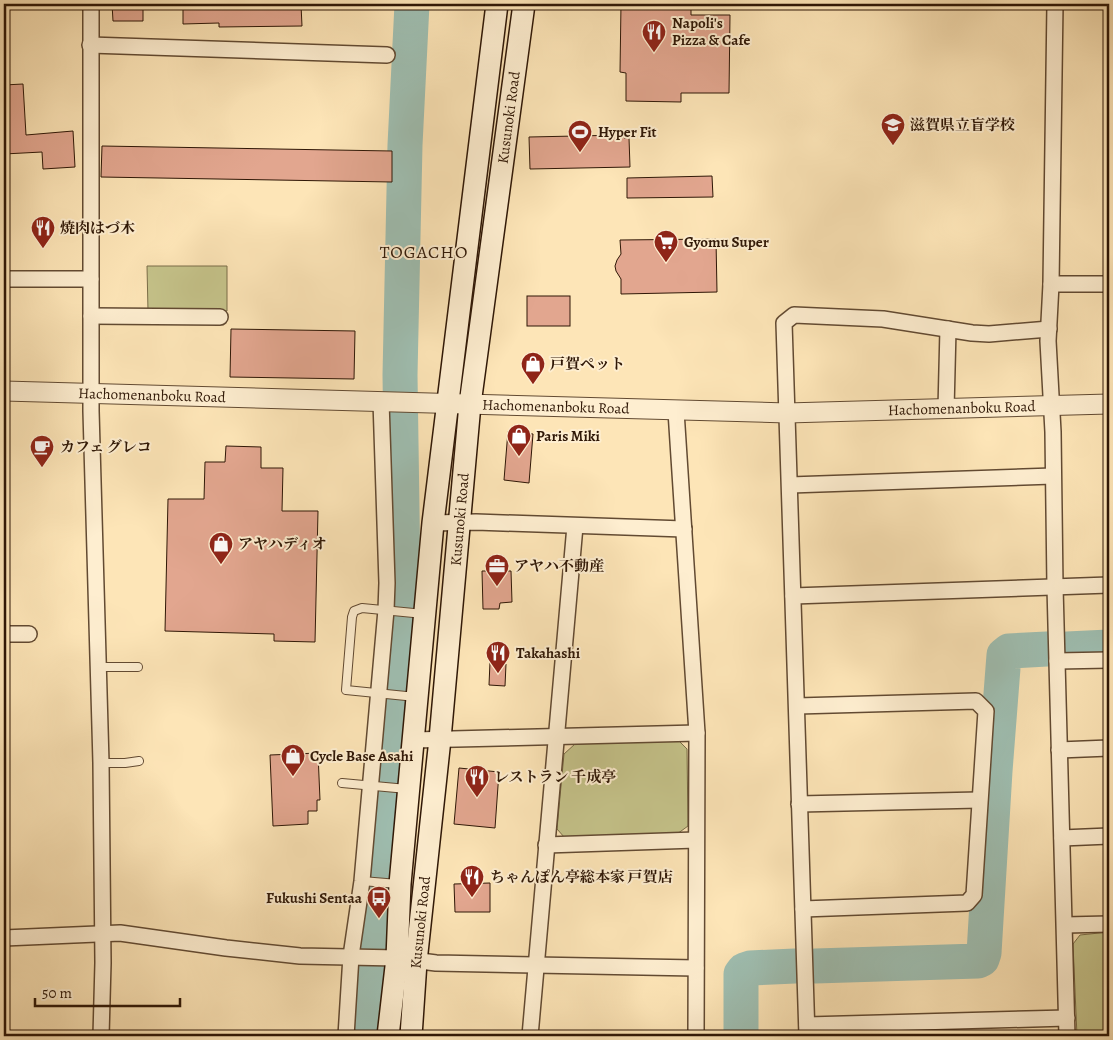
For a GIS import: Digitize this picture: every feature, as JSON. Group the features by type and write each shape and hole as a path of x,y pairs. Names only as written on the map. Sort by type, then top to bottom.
{"main road":[{"name":"Kusunoki Road","path":"411,1036 397,959 392,883 401,789 414,740 410,696 417,613 433,523 446,404 497,4"},
{"name":"Kusunoki Road","path":"388,1036 397,959 440,739 470,404 524,4"}],"street":[{"path":"91,4 91,393 101,763 101,1036"},
{"path":"1055,4 1049,329 1067,1036"},
{"path":"90,46 387,55"},
{"path":"4,279 91,279"},
{"path":"1051,284 1109,284"},
{"path":"1049,329 989,334 883,319 794,315 784,323 807,1031 1067,1018"},
{"path":"91,316 220,317"},
{"path":"946,409 948,329"},
{"name":"Hachomenanboku Road","path":"4,391 787,413 1109,404"},
{"path":"346,1036 365,881 390,610 387,583 393,401"},
{"path":"676,411 697,733 696,1036"},
{"path":"790,485 1052,476"},
{"path":"433,523 684,529"},
{"path":"530,1036 575,526"},
{"path":"793,596 1109,585"},
{"path":"4,634 29,634"},
{"path":"1057,661 1109,660"},
{"path":"797,706 976,701 986,711 974,895 967,903 803,909"},
{"path":"414,740 697,733"},
{"path":"1059,750 1109,748"},
{"path":"800,804 979,800"},
{"path":"1062,838 1109,836"},
{"path":"546,845 696,840"},
{"path":"1065,925 1109,924"},
{"path":"4,938 120,933 300,956 356,956 536,966 696,968"}],"lane":[{"path":"410,696 346,690 347,666 354,611 362,608 417,613"},
{"path":"98,667 138,667"},
{"path":"101,763 125,764 139,761"},
{"path":"342,783 401,789"},
{"path":"365,881 392,883"}],"shaded area":[{"path":"147,266 227,266 227,311 148,311"},
{"path":"679,741 687,749 688,826 677,834 565,838 557,829 564,754 575,744"},
{"path":"1109,932 1109,1036 1077,1036 1073,944 1080,935"}],"building":[{"path":"112,4 143,4 143,21 113,21"},
{"path":"183,4 301,5 302,26 219,27 219,23 183,24"},
{"path":"621,4 691,4 691,15 730,15 729,93 681,93 681,102 626,101 626,73 620,72"},
{"path":"23,84 26,135 73,131 75,167 43,169 42,152 4,154 4,85"},
{"name":"Hyper Fit","path":"623,135 624,138 629,138 630,167 530,169 529,137"},
{"path":"102,146 392,151 392,182 101,177"},
{"path":"712,176 713,197 627,198 627,178"},
{"name":"Gyomu Super","path":"716,239 717,292 621,294 621,279 615,266 621,254 620,240"},
{"path":"527,296 570,296 570,326 527,326"},
{"path":"231,329 355,331 354,379 230,377"},
{"name":"Paris Miki","path":"508,431 533,434 529,483 504,480"},
{"name":"アヤハディオ","path":"226,446 261,447 261,468 283,468 282,511 318,511 315,642 274,641 274,634 165,631 168,499 204,499 205,462 225,462"},
{"name":"アヤハ不動産","path":"482,571 511,571 512,602 500,603 499,609 483,609"},
{"name":"Takahashi","path":"490,662 506,664 505,686 489,685"},
{"name":"Cycle Base Asahi","path":"318,753 320,800 317,800 317,811 308,811 308,824 273,826 270,755"},
{"name":"レストラン 千成亭","path":"459,768 499,772 495,828 454,824"},
{"name":"ちゃんぽん亭総本家 戸賀店","path":"490,883 490,912 455,912 454,884"}],"waterway":[{"path":"361,1036 403,578 400,375 405,145 412,4"},
{"path":"1067,649 1109,647"},
{"path":"815,966 978,961 982,959 984,953 1004,655 1009,651 1047,649"},
{"path":"741,1036 741,974 744,970 750,968 795,966"}],"place":[{"name":"Napoli's Pizza & Cafe","path":"654,53"},
{"name":"滋賀県立盲学校","path":"893,146"},
{"name":"Hyper Fit","path":"580,153"},
{"name":"焼肉はづ木","path":"43,249"},
{"name":"Gyomu Super","path":"666,263"},
{"name":"戸賀ペット","path":"533,385"},
{"name":"Paris Miki","path":"519,457"},
{"name":"カフェ グレコ","path":"42,468"},
{"name":"アヤハディオ","path":"221,565"},
{"name":"アヤハ不動産","path":"497,587"},
{"name":"Takahashi","path":"498,674"},
{"name":"Cycle Base Asahi","path":"293,777"},
{"name":"レストラン 千成亭","path":"477,798"},
{"name":"ちゃんぽん亭総本家 戸賀店","path":"472,898"},
{"name":"Fukushi Sentaa","path":"379,919"}],"district":[{"name":"TOGACHO","path":"424,252"}]}
